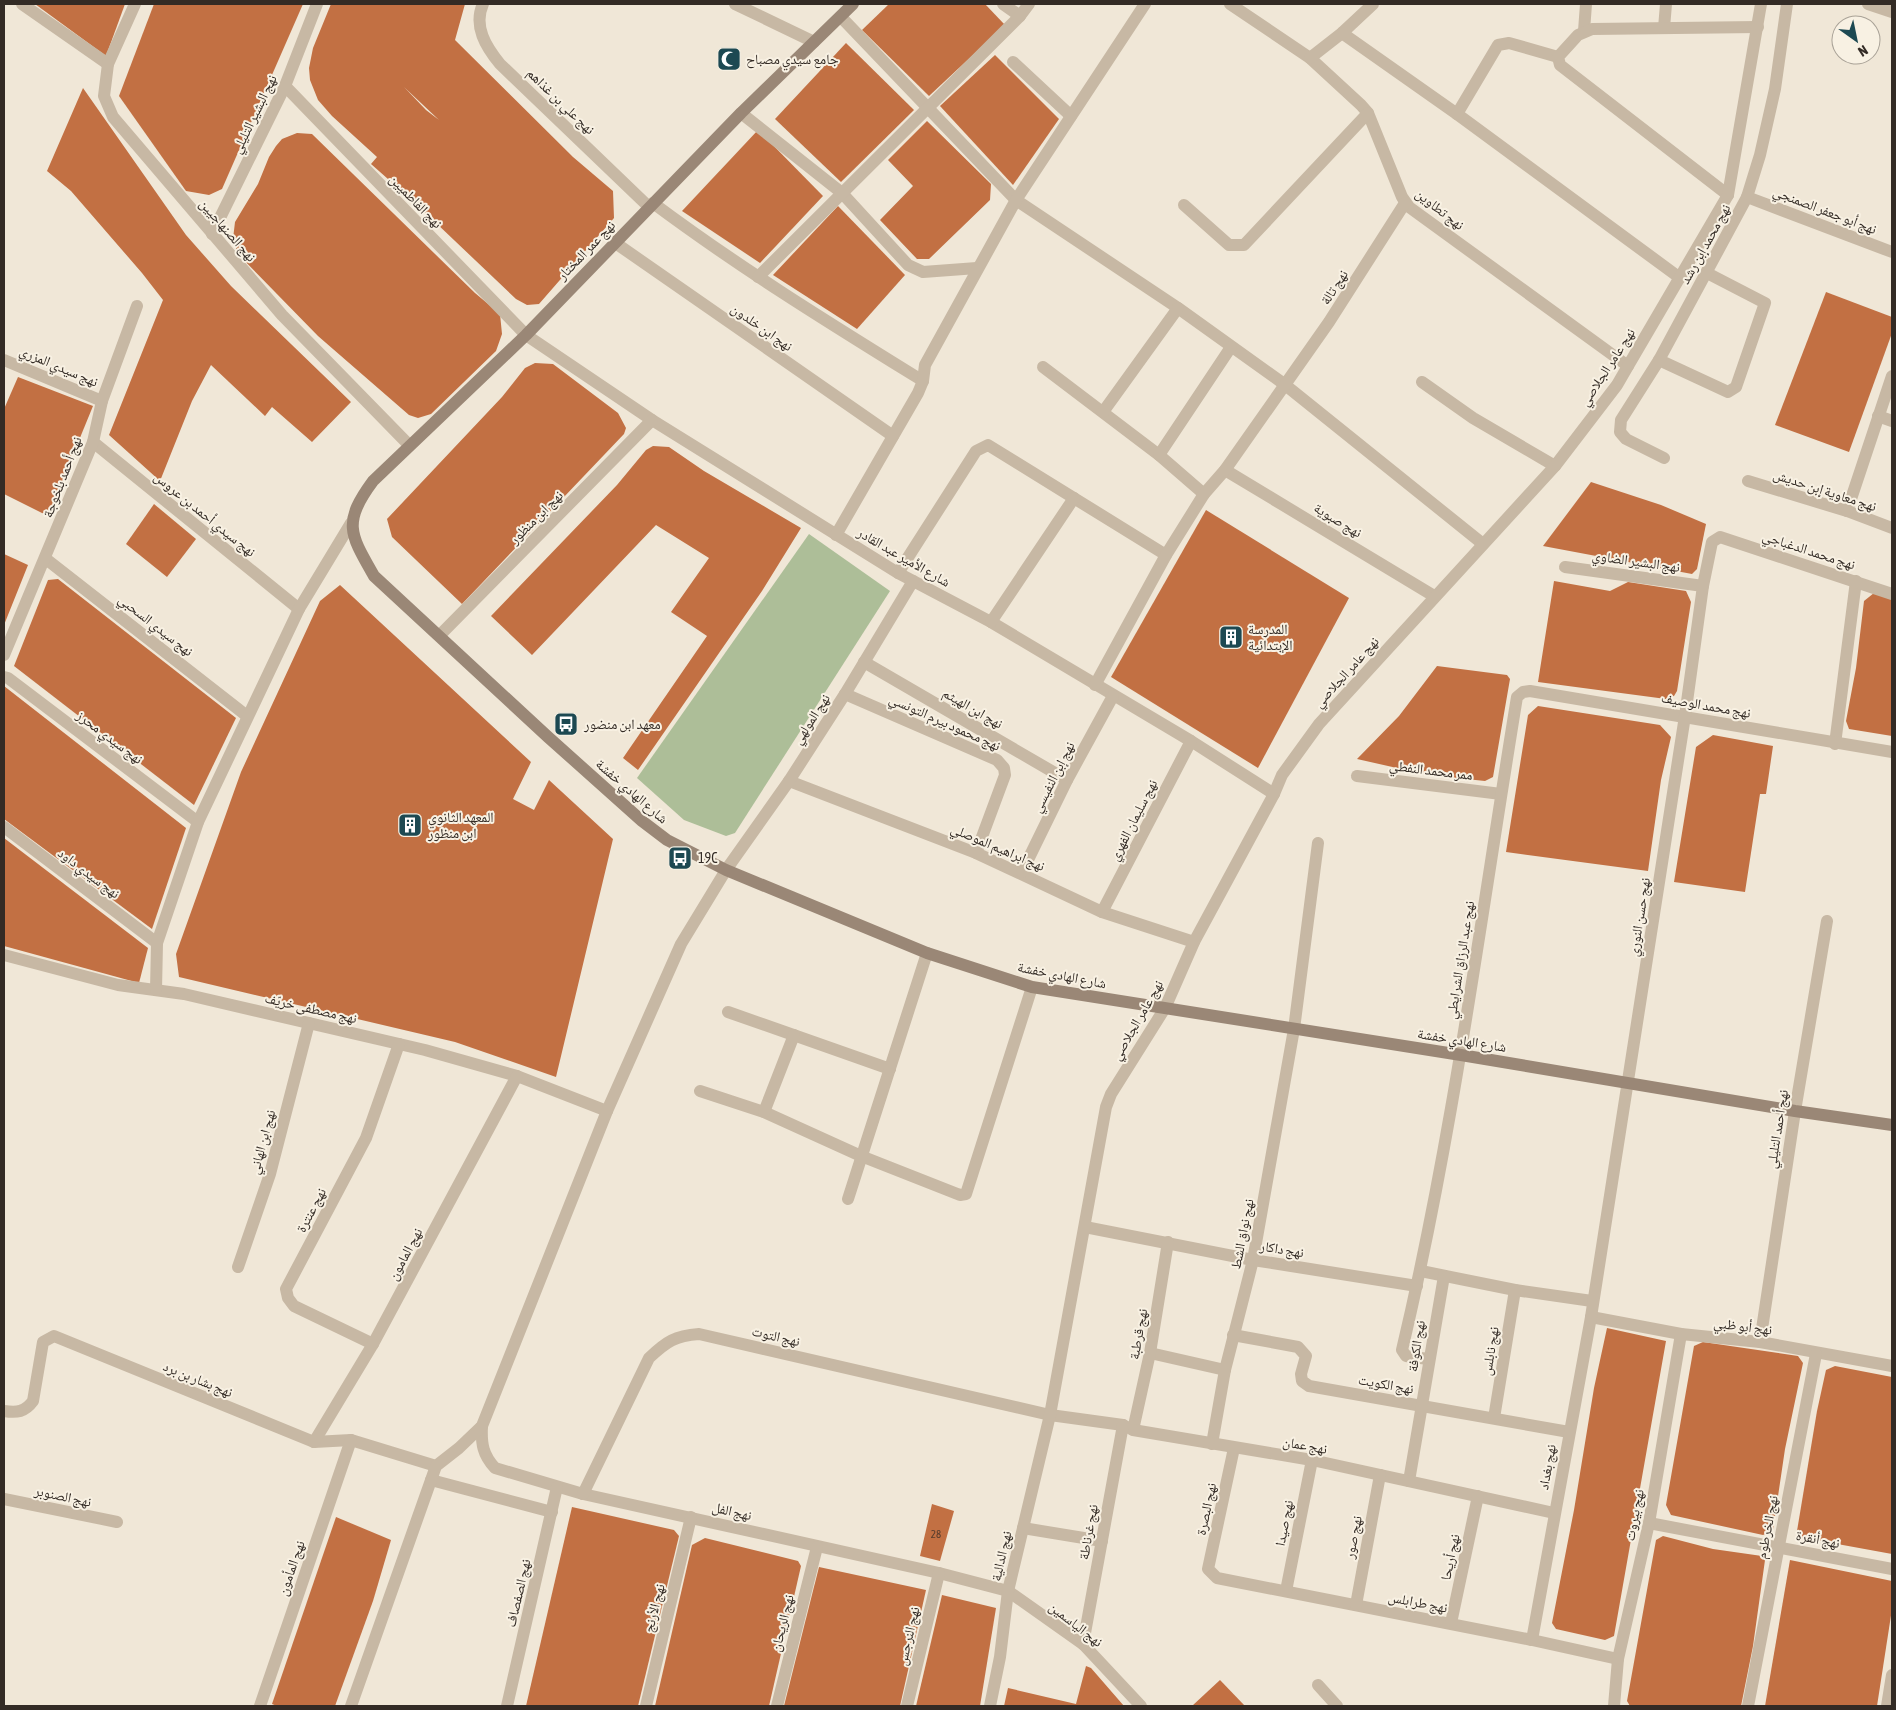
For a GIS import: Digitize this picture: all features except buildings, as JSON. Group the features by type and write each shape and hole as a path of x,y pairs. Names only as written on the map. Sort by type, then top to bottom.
{"street":[{"path":"22,4 108,64"},
{"name":"نهج الصنهاجيين","path":"135,4 108,64 104,96 113,117 282,315 409,445"},
{"name":"نهج البشير التليلي","path":"212,234 285,86 317,4"},
{"name":"نهج علي بن غذاهم","path":"483,4 479,13 486,47 500,64 651,205 758,277 923,381"},
{"path":"735,4 814,42"},
{"name":"نهج عمر المختار","path":"351,523 360,499 373,481 526,335 614,242 853,4"},
{"path":"1003,4 1020,16"},
{"path":"758,277 1020,16 1029,4"},
{"path":"836,535 923,381 925,365 1016,200 1145,4"},
{"name":"نهج تطاوين","path":"1230,4 1310,58 1368,113 1405,203 1628,366"},
{"path":"1310,58 1342,33 1373,4"},
{"path":"1558,57 1584,30 1586,4"},
{"path":"1664,28 1666,4"},
{"name":"نهج عامر الجلاصي","path":"1050,1415 1106,1107 1120,1079 1165,1008 1194,942 1274,794 1282,775 1320,724 1434,596 1555,466 1617,385 1728,195 1761,4"},
{"name":"نهج محمد إبن رشد","path":"1664,458 1626,439 1620,432 1621,420 1659,360 1747,197 1760,155 1775,89 1787,4"},
{"path":"1868,4 1892,12"},
{"path":"840,17 1016,200 1178,308 1284,384 1483,544"},
{"path":"1584,30 1758,27"},
{"path":"1342,33 1457,114 1680,278"},
{"path":"1457,114 1498,45 1509,43 1558,57"},
{"path":"1558,57 1560,65 1728,195"},
{"path":"1013,62 1071,116"},
{"name":"نهج الفاطميين","path":"285,86 526,335"},
{"path":"742,113 842,193 914,269 923,272 977,268"},
{"path":"1184,205 1229,245 1244,245 1368,113"},
{"name":"نهج أبو جعفر الصمنجي","path":"1747,197 1892,252"},
{"name":"نهج تالة","path":"1095,685 1166,555 1204,494 1225,470 1329,322 1405,203"},
{"name":"نهج ابن خلدون","path":"614,242 893,436"},
{"path":"1659,360 1728,392 1736,387 1765,303 1707,273"},
{"name":"نهج أحمد بلخوجة","path":"4,655 46,559 92,442 102,401 136,306"},
{"path":"1103,412 1178,308"},
{"name":"شارع الأمير عبد القادر","path":"526,335 652,420 836,535 898,573 991,622 1191,741 1274,794"},
{"path":"1158,455 1231,347"},
{"name":"نهج سيدي المزري","path":"5,364 102,401"},
{"path":"1043,367 1158,455 1204,494"},
{"path":"1847,511 1892,376"},
{"path":"1422,382 1473,418 1555,466"},
{"path":"1878,416 1892,422"},
{"name":"نهج ابن منظور","path":"440,635 652,420"},
{"name":"نهج سيدي أحمد بن عروس","path":"92,442 299,609"},
{"path":"898,573 976,451 988,445 1166,555"},
{"name":"نهج صبوية","path":"1225,470 1434,596"},
{"name":"نهج معاوية إبن حديش","path":"1748,481 1847,511 1892,528"},
{"path":"991,622 1074,498"},
{"path":"156,990 157,943 198,822 299,609 351,523"},
{"name":"شارع الهادي خفشة","path":"351,523 359,549 374,576 642,821 668,840 726,870 927,953 1032,987 1461,1055 1794,1111 1892,1125"},
{"name":"نهج محمد الدغباجي","path":"1716,539 1720,537 1892,594"},
{"name":"نهج حسن النوري","path":"1592,1301 1685,716 1703,586 1712,542 1716,539"},
{"name":"نهج سيدي السحبي","path":"46,559 247,716"},
{"name":"نهج البشير الضاوي","path":"1565,567 1703,586"},
{"name":"نهج المولهي","path":"482,1426 607,1111 681,944 726,870 789,781 845,694 913,581"},
{"path":"1835,744 1856,581"},
{"name":"نهج ابن الهيثم","path":"864,662 1067,780"},
{"name":"نهج سيدي محرز","path":"4,678 8,678 198,822"},
{"name":"نهج محمد الوصيف","path":"1517,698 1523,692 1530,690 1835,744 1892,752"},
{"name":"نهج محمود بيرم التونسي","path":"845,694 997,760 1004,768 1005,775 976,853"},
{"name":"نهج إبن النفيسي","path":"1022,872 1067,780 1113,696"},
{"name":"نهج عبد الرزاق الشرايطي","path":"1428,1359 1406,1356 1402,1350 1420,1271 1461,1055 1517,698"},
{"name":"نهج سليمان الفهري","path":"1102,912 1191,741"},
{"name":"ممر محمد النفطي","path":"1357,776 1501,794"},
{"name":"نهج ابراهيم الموصلي","path":"789,781 1022,872 1102,912 1194,942"},
{"name":"نهج سيدي داود","path":"4,828 157,943"},
{"name":"نهج نواق الشط","path":"1212,1444 1224,1370 1253,1260 1294,1029 1318,843"},
{"name":"نهج أحمد التليلي","path":"1760,1342 1794,1111 1827,921"},
{"path":"848,1199 927,953"},
{"name":"نهج مصطفى خريّف","path":"4,955 118,985 184,994 399,1044 517,1076 607,1111"},
{"path":"700,1091 764,1112 861,1156 960,1195 966,1194 1032,987"},
{"path":"728,1012 890,1069"},
{"name":"نهج ابن الهاني","path":"238,1267 270,1174 309,1024"},
{"path":"764,1112 794,1035"},
{"name":"نهج عنترة","path":"373,1344 294,1306 288,1298 286,1289 366,1138 399,1044"},
{"name":"نهج المامون","path":"314,1442 373,1344 517,1076"},
{"name":"نهج داكار","path":"1084,1227 1253,1260 1417,1286"},
{"name":"نهج قرطبة","path":"1128,1428 1150,1353 1168,1242"},
{"path":"1420,1271 1515,1290 1592,1301"},
{"name":"نهج الكوفة","path":"1409,1481 1423,1405 1428,1359 1444,1276"},
{"name":"نهج نابلس","path":"1494,1418 1515,1290"},
{"name":"نهج بغداد","path":"1532,1640 1592,1301"},
{"name":"نهج أبو ظبي","path":"1590,1317 1681,1334 1760,1342 1816,1354 1892,1366"},
{"name":"نهج التوت","path":"583,1494 649,1358 664,1344 679,1335 699,1334 1050,1415"},
{"name":"نهج الكويت","path":"1233,1334 1298,1347 1306,1356 1301,1374 1302,1381 1309,1386 1569,1432"},
{"name":"نهج بيروت","path":"1613,1704 1618,1659 1649,1523 1681,1334"},
{"name":"نهج بشار بن برد","path":"4,1411 16,1413 28,1408 33,1401 43,1342 54,1336 314,1442 351,1440 436,1466"},
{"path":"1150,1353 1224,1370"},
{"name":"نهج الخرطوم","path":"1748,1706 1816,1354"},
{"name":"نهج عمان","path":"1050,1415 1312,1460 1554,1513"},
{"name":"نهج الدالية","path":"990,1706 1000,1657 1008,1591 1050,1415"},
{"path":"351,1706 436,1466 459,1448 482,1426"},
{"name":"نهج الفل","path":"482,1426 482,1445 486,1458 495,1468 583,1494 939,1573 1008,1591"},
{"name":"نهج غرناطة","path":"1083,1644 1102,1541 1128,1428"},
{"name":"نهج المأمون","path":"260,1706 351,1440"},
{"name":"نهج البصرة","path":"1212,1575 1208,1569 1234,1448"},
{"name":"نهج صيدا","path":"1286,1591 1312,1460"},
{"name":"نهج صور","path":"1356,1605 1380,1474"},
{"path":"431,1480 552,1512"},
{"name":"نهج الصفصاف","path":"507,1706 557,1487"},
{"name":"نهج أريحا","path":"1451,1623 1478,1496"},
{"name":"نهج الصنوبر","path":"4,1499 117,1522"},
{"name":"نهج الأرنج","path":"646,1706 692,1518"},
{"name":"نهج أنقرة","path":"1649,1523 1892,1569"},
{"path":"1023,1528 1102,1541"},
{"name":"نهج الريحان","path":"777,1706 817,1546"},
{"name":"نهج النرجس","path":"907,1706 939,1573"},
{"name":"نهج طرابلس","path":"1212,1575 1217,1578 1451,1623 1618,1659"},
{"name":"نهج الياسمين","path":"1008,1591 1083,1644 1141,1706"},
{"path":"1887,1706 1892,1674"},
{"path":"1318,1685 1337,1706"}],"green space":[{"path":"809,534 890,591 735,833 726,836 684,820 637,778"}],"place":[{"name":"جامع سيدي مصباح","path":"729,59"},
{"name":"المدرسة الإبتدائية","path":"1231,637"},
{"name":"معهد ابن منضور","path":"566,724"},
{"name":"المعهد الثانوي ابن منظور","path":"410,825"},
{"name":"19C","path":"680,858"}]}
